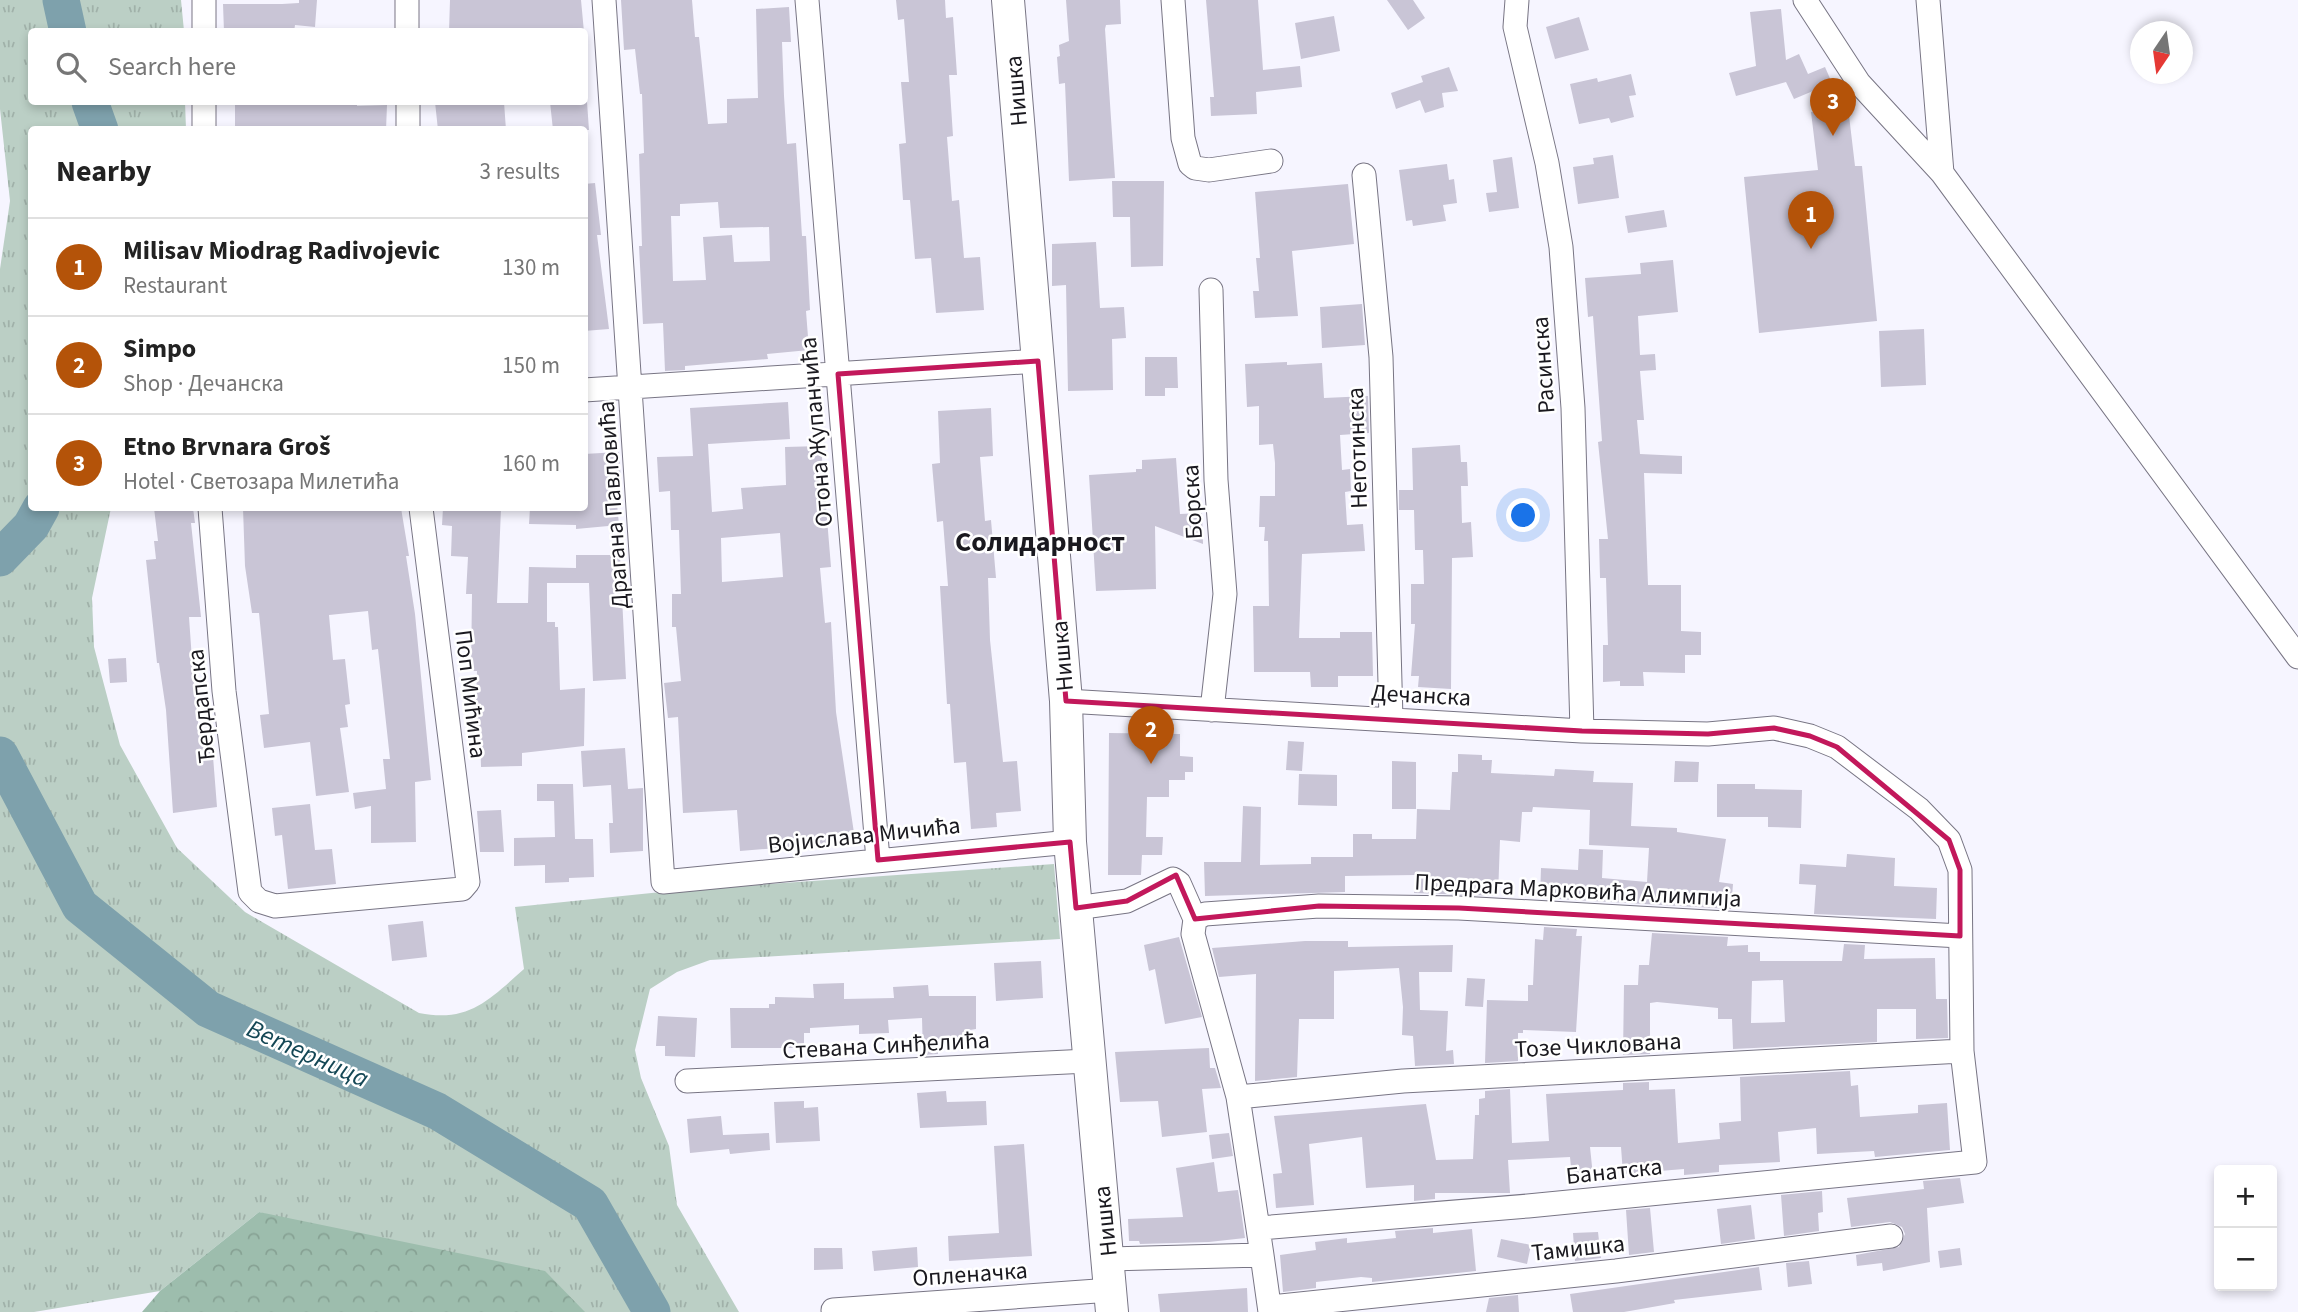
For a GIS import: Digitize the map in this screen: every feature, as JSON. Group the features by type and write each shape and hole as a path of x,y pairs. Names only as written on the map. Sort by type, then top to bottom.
{"main road":[{"name":"Нишка","path":"1008,0 1066,701 1070,842 1112,1301"}],"street":[{"path":"204,0 204,28"},
{"path":"407,0 407,28"},
{"name":"Драгана Павловића","path":"604,0 632,386 663,882"},
{"name":"Отона Жупанчића","path":"807,0 878,860"},
{"path":"1173,0 1183,138 1190,164 1195,168 1209,170 1271,161"},
{"name":"Расинска","path":"1517,0 1515,27 1547,163 1561,247 1574,435 1582,731"},
{"path":"1805,0 1860,83 1942,173 2298,657"},
{"path":"1928,0 1942,173"},
{"path":"204,105 204,126"},
{"path":"408,105 408,126"},
{"name":"Неготинска","path":"1364,175 1381,356 1391,719"},
{"name":"Борска","path":"1211,290 1216,480 1225,594 1212,710"},
{"path":"588,390 1038,361"},
{"name":"Ђердапска","path":"210,511 225,691 253,898 275,906 466,886"},
{"name":"Поп Мићина","path":"421,511 468,882 466,886"},
{"name":"Дечанска","path":"1066,701 1582,731 1707,734 1774,728 1810,736 1837,747 1919,809 1949,840 1960,870 1962,1051 1975,1162"},
{"name":"Војислава Мичића","path":"663,882 1070,842"},
{"path":"1076,908 1127,901 1173,879 1179,883 1195,919 1193,934 1198,961 1238,1097 1270,1310"},
{"name":"Предрага Марковића Алимпија","path":"1195,919 1205,914 1320,906 1459,908 1960,936"},
{"name":"Тозе Чиклована","path":"1238,1097 1403,1081 1962,1051"},
{"name":"Стевана Синђелића","path":"687,1081 1088,1061"},
{"name":"Банатска","path":"1259,1228 1542,1205 1975,1162"},
{"name":"Тамишка","path":"1270,1310 1616,1271 1891,1236"},
{"path":"1109,1259 1262,1255"},
{"name":"Опленачка","path":"833,1310 1112,1301"}],"highlighted area":[{"path":"1038,361 1066,701 1582,731 1708,734 1774,728 1810,736 1837,747 1949,840 1960,870 1960,936 1459,908 1319,906 1195,919 1176,875 1127,901 1076,908 1070,842 878,860 838,374"}],"green space":[{"path":"0,0 181,0 184,28 28,28 28,105 185,105 186,126 28,126 28,511 110,511 92,598 94,647 120,745 177,848 245,912 419,1013 452,1015 465,1012 489,999 524,969 515,907 671,891 1054,864 1060,939 710,960 677,972 650,989 635,1050 641,1078 669,1146 677,1205 739,1312 581,1312 259,1212 160,1291 34,1312 0,1312 0,269 10,201 0,109"},
{"path":"259,1212 545,1271 585,1312 142,1312 160,1291"}],"building":[{"path":"299,0 317,0 315,27 295,25 295,28 224,28 223,4 299,3"},
{"path":"450,0 581,0 584,28 449,28"},
{"path":"621,0 692,0 695,37 699,37 708,124 727,123 727,99 758,98 756,9 789,7 791,42 782,42 784,96 787,144 796,143 802,236 806,236 809,350 767,354 768,359 685,366 685,370 665,371 663,323 643,324 639,246 642,246 639,154 644,153 642,94 635,49 624,50","holes":["718,202 720,228 769,227 770,261 734,262 732,235 703,237 706,280 673,281 671,216 680,216 680,204"]},
{"path":"896,0 945,0 946,18 953,17 957,75 949,75 953,136 947,137 952,201 959,200 964,258 980,257 984,310 936,313 931,258 915,259 910,200 903,200 899,144 906,143 901,82 909,82 904,19 898,20"},
{"path":"1066,0 1120,0 1121,24 1106,25 1105,29 1115,178 1069,181 1065,83 1059,84 1057,57 1060,56 1059,45 1069,41"},
{"path":"1206,0 1258,0 1263,70 1300,66 1302,87 1256,92 1257,114 1211,116 1210,97 1214,97"},
{"path":"1387,0 1413,0 1425,18 1408,30"},
{"path":"1781,9 1786,60 1799,54 1808,74 1825,67 1832,83 1794,99 1786,82 1736,96 1729,73 1756,66 1750,12"},
{"path":"1334,16 1340,51 1301,59 1295,23"},
{"path":"1579,17 1589,50 1555,59 1546,27"},
{"path":"1449,67 1458,91 1442,93 1444,107 1425,113 1420,100 1396,109 1391,93 1423,82 1421,76"},
{"path":"1631,74 1636,95 1629,96 1634,117 1611,123 1609,118 1579,124 1570,84 1597,78 1598,82"},
{"path":"235,105 387,105 386,126 235,126"},
{"path":"435,105 504,105 506,126 438,126"},
{"path":"550,105 587,105 589,130 588,126 553,126"},
{"path":"1848,107 1855,166 1862,166 1877,321 1759,333 1744,177 1818,170 1811,112"},
{"path":"1613,155 1619,198 1578,204 1573,167 1594,164 1593,158"},
{"path":"1512,157 1519,208 1489,212 1486,193 1497,192 1493,160"},
{"path":"1447,164 1449,180 1454,179 1457,203 1443,205 1446,221 1413,226 1412,220 1406,221 1399,170"},
{"path":"1112,181 1164,181 1163,266 1131,267 1130,217 1113,217"},
{"path":"595,183 601,235 597,235 609,329 588,331 588,184"},
{"path":"1348,184 1354,244 1292,251 1298,316 1255,318 1253,291 1259,291 1256,258 1260,258 1255,192"},
{"path":"1664,210 1667,227 1628,233 1625,216"},
{"path":"1096,242 1100,308 1124,307 1126,338 1112,339 1113,390 1068,391 1066,285 1052,286 1052,244"},
{"path":"1673,260 1678,312 1638,316 1640,355 1655,354 1656,370 1640,371 1644,420 1637,420 1640,454 1682,456 1682,474 1644,473 1648,585 1681,585 1681,631 1701,632 1701,655 1685,655 1685,673 1643,672 1644,686 1620,686 1620,681 1603,682 1603,645 1608,645 1606,578 1600,578 1599,539 1608,539 1598,442 1602,441 1593,316 1588,317 1585,278 1641,274 1640,263"},
{"path":"1362,304 1365,345 1322,348 1320,307"},
{"path":"1924,329 1926,385 1881,387 1879,331"},
{"path":"1145,357 1177,357 1178,388 1165,388 1165,396 1145,396"},
{"path":"1287,362 1287,365 1322,363 1324,398 1368,396 1369,433 1340,435 1342,470 1350,469 1351,491 1345,492 1347,525 1363,524 1365,551 1302,554 1299,638 1340,638 1340,632 1372,632 1373,676 1338,676 1338,687 1311,687 1310,672 1254,672 1253,606 1269,606 1268,541 1264,541 1265,527 1259,527 1260,496 1275,496 1275,463 1273,444 1259,445 1259,406 1247,407 1245,364"},
{"path":"788,402 790,439 708,444 712,512 743,509 741,488 786,485 785,447 821,446 831,567 820,568 825,623 831,622 836,712 854,833 828,835 829,844 740,851 737,810 683,813 678,717 668,718 664,683 681,681 676,627 672,627 672,594 681,594 679,530 671,530 670,491 659,492 657,457 693,456 690,408","holes":["780,533 783,577 722,582 721,538"]},
{"path":"991,408 993,456 980,457 985,521 991,520 996,578 988,578 990,640 1003,762 1017,761 1021,811 996,813 997,827 971,829 966,762 954,763 950,704 947,704 940,586 948,586 943,521 937,522 932,464 940,463 938,411"},
{"path":"1460,445 1461,462 1467,462 1468,486 1461,486 1462,523 1471,522 1473,557 1452,558 1451,689 1418,687 1419,676 1411,676 1415,624 1411,624 1411,584 1424,584 1423,550 1415,550 1414,510 1399,510 1399,490 1413,490 1412,448"},
{"path":"619,452 621,482 615,482 619,525 576,529 576,525 529,524 530,511 588,511 588,454"},
{"path":"1176,458 1180,514 1202,513 1203,544 1155,526 1156,589 1096,591 1089,475 1136,472 1136,469 1142,469 1142,460"},
{"path":"154,511 193,511 195,523 191,523 201,617 189,617 192,660 199,732 211,731 217,807 173,813 166,710 157,663 146,560 156,559 154,541 158,541"},
{"path":"243,511 402,511 409,556 406,556 415,614 431,780 415,782 416,842 371,843 371,806 355,809 353,793 386,789 383,759 390,759 378,649 372,650 368,611 329,615 333,660 345,659 350,704 345,705 348,727 340,728 349,792 316,796 310,742 264,748 260,715 269,714 259,613 252,613 245,566"},
{"path":"443,511 501,511 497,603 528,603 529,567 576,568 576,555 620,555 626,679 593,681 589,583 547,583 547,622 555,622 555,627 558,627 560,690 585,688 584,746 522,753 522,766 481,767 480,729 475,729 477,671 471,671 472,594 466,594 468,557 451,556 452,526 442,525"},
{"path":"126,658 127,682 110,683 108,659"},
{"path":"1109,733 1180,734 1180,756 1193,757 1193,772 1185,772 1185,780 1169,780 1169,797 1147,797 1146,837 1163,837 1162,855 1142,855 1141,875 1108,875"},
{"path":"1288,741 1304,742 1302,771 1286,770"},
{"path":"625,748 628,789 643,788 643,851 610,853 609,823 613,823 611,785 583,787 581,751"},
{"path":"1458,754 1482,755 1482,760 1492,760 1491,773 1554,776 1555,769 1594,771 1593,782 1633,783 1631,826 1677,828 1677,832 1726,839 1719,882 1733,884 1731,909 1540,898 1541,868 1578,870 1579,849 1603,850 1602,878 1647,882 1649,848 1589,845 1590,810 1533,807 1532,812 1522,812 1520,842 1500,840 1498,896 1414,893 1415,875 1345,876 1345,892 1205,896 1204,862 1241,862 1243,806 1261,807 1260,865 1311,864 1311,857 1353,857 1353,834 1372,834 1372,839 1416,839 1417,809 1450,810 1452,772 1458,772"},
{"path":"1392,761 1416,762 1416,809 1392,809"},
{"path":"1675,761 1699,762 1698,782 1674,782"},
{"path":"1299,774 1337,775 1337,806 1298,805"},
{"path":"537,784 573,784 575,839 593,839 594,877 545,883 545,865 514,866 514,838 555,837 554,801 537,801"},
{"path":"1717,784 1755,784 1755,789 1802,790 1801,828 1768,827 1768,817 1717,817"},
{"path":"310,804 315,850 332,849 336,884 288,889 282,835 275,836 272,808"},
{"path":"501,810 504,852 480,852 477,811"},
{"path":"1847,854 1895,858 1894,886 1937,888 1936,919 1814,914 1816,885 1799,884 1800,864 1846,867"},
{"path":"423,921 427,957 392,961 388,925"},
{"path":"1544,927 1577,929 1576,936 1582,936 1576,1032 1523,1030 1523,1033 1518,1033 1518,1061 1485,1063 1487,1000 1528,1001 1528,985 1533,985 1535,939 1543,940"},
{"path":"1652,933 1728,937 1727,946 1748,945 1748,952 1760,952 1760,961 1842,961 1844,944 1865,945 1864,959 1935,958 1936,999 1947,999 1948,1038 1916,1039 1916,1009 1877,1009 1877,1042 1733,1049 1732,1019 1718,1019 1718,1008 1657,1002 1650,1003 1650,1054 1623,1055 1624,985 1638,985 1639,965 1649,965","holes":["1783,980 1785,1022 1751,1023 1752,981"]},
{"path":"1179,937 1202,1017 1165,1024 1155,969 1149,971 1144,945"},
{"path":"1305,941 1348,941 1348,947 1453,945 1452,972 1419,972 1420,1010 1448,1011 1446,1051 1453,1050 1454,1064 1415,1066 1413,1036 1402,1035 1403,1007 1399,968 1334,971 1334,1019 1299,1019 1297,1077 1255,1081 1256,974 1219,977 1212,948"},
{"path":"1041,961 1043,998 996,1001 994,963"},
{"path":"1467,978 1485,979 1483,1007 1465,1006"},
{"path":"844,983 844,999 894,998 893,987 928,985 929,996 976,996 976,1029 970,1030 971,1043 938,1043 938,1054 923,1055 922,1018 888,1020 889,1033 859,1034 859,1025 810,1028 810,1033 804,1033 804,1048 731,1048 730,1008 769,1008 769,1004 775,1004 775,997 814,998 813,984"},
{"path":"658,1016 697,1018 695,1057 665,1056 665,1046 656,1046"},
{"path":"1209,1048 1210,1068 1215,1068 1221,1088 1202,1089 1207,1132 1162,1137 1158,1101 1120,1102 1115,1052"},
{"path":"1850,1071 1851,1086 1858,1085 1860,1117 1918,1113 1918,1105 1947,1103 1950,1150 1875,1157 1874,1151 1817,1154 1816,1128 1778,1132 1780,1162 1719,1165 1719,1172 1684,1175 1684,1169 1623,1174 1621,1147 1590,1147 1593,1176 1572,1178 1570,1157 1508,1160 1510,1193 1435,1193 1435,1199 1414,1201 1414,1185 1366,1188 1362,1137 1309,1144 1314,1205 1276,1208 1273,1174 1282,1173 1274,1116 1426,1104 1436,1160 1473,1159 1475,1115 1479,1115 1479,1099 1485,1098 1485,1091 1510,1089 1512,1143 1549,1141 1546,1094 1623,1090 1623,1083 1649,1082 1649,1090 1675,1089 1678,1143 1720,1139 1719,1123 1741,1121 1740,1077"},
{"path":"946,1091 947,1102 986,1101 987,1125 920,1128 917,1093"},
{"path":"804,1101 804,1108 818,1107 820,1141 776,1143 774,1102"},
{"path":"721,1116 723,1135 769,1133 770,1150 730,1154 729,1149 690,1153 687,1119"},
{"path":"1229,1133 1233,1156 1212,1159 1209,1135"},
{"path":"1024,1144 1032,1256 949,1261 948,1236 999,1233 994,1146"},
{"path":"1214,1162 1218,1192 1238,1190 1245,1238 1140,1244 1139,1241 1129,1241 1128,1219 1183,1217 1176,1168"},
{"path":"1960,1178 1964,1203 1927,1208 1930,1262 1883,1271 1882,1263 1857,1266 1856,1255 1899,1247 1905,1234 1902,1227 1890,1222 1851,1227 1847,1198 1924,1189 1923,1181"},
{"path":"1822,1191 1823,1212 1818,1213 1819,1231 1784,1236 1781,1195"},
{"path":"1751,1205 1755,1239 1721,1244 1717,1209"},
{"path":"1650,1208 1654,1252 1629,1255 1626,1210"},
{"path":"1433,1228 1433,1233 1472,1229 1476,1271 1372,1282 1372,1278 1361,1277 1316,1282 1316,1288 1283,1292 1280,1255 1316,1250 1315,1242 1347,1238 1347,1243 1396,1238 1395,1231"},
{"path":"1598,1232 1601,1258 1575,1261 1573,1233"},
{"path":"1501,1239 1531,1245 1527,1264 1497,1257"},
{"path":"917,1247 918,1267 874,1271 872,1251"},
{"path":"814,1248 842,1248 843,1269 814,1270"},
{"path":"1960,1248 1962,1265 1940,1268 1938,1251"},
{"path":"1809,1261 1812,1284 1788,1287 1786,1263"},
{"path":"1759,1267 1762,1290 1674,1300 1675,1303 1624,1312 1573,1312 1570,1294"},
{"path":"1247,1288 1248,1312 1160,1312 1158,1294"},
{"path":"1518,1295 1519,1312 1486,1312 1489,1298"}],"waterway":[{"name":"Ветерница","path":"61,0 67,28"},
{"name":"Ветерница","path":"91,105 99,126"},
{"name":"Ветерница","path":"0,558 31,526 39,511"},
{"name":"Ветерница","path":"0,755 80,906 208,1009 437,1111 590,1204 652,1312"}],"place":[{"name":"Etno Brvnara Groš","path":"1833,136"},
{"name":"Milisav Miodrag Radivojevic","path":"1811,249"},
{"name":"Simpo","path":"1151,764"}],"district":[{"name":"Солидарност","path":"1040,541"}]}
